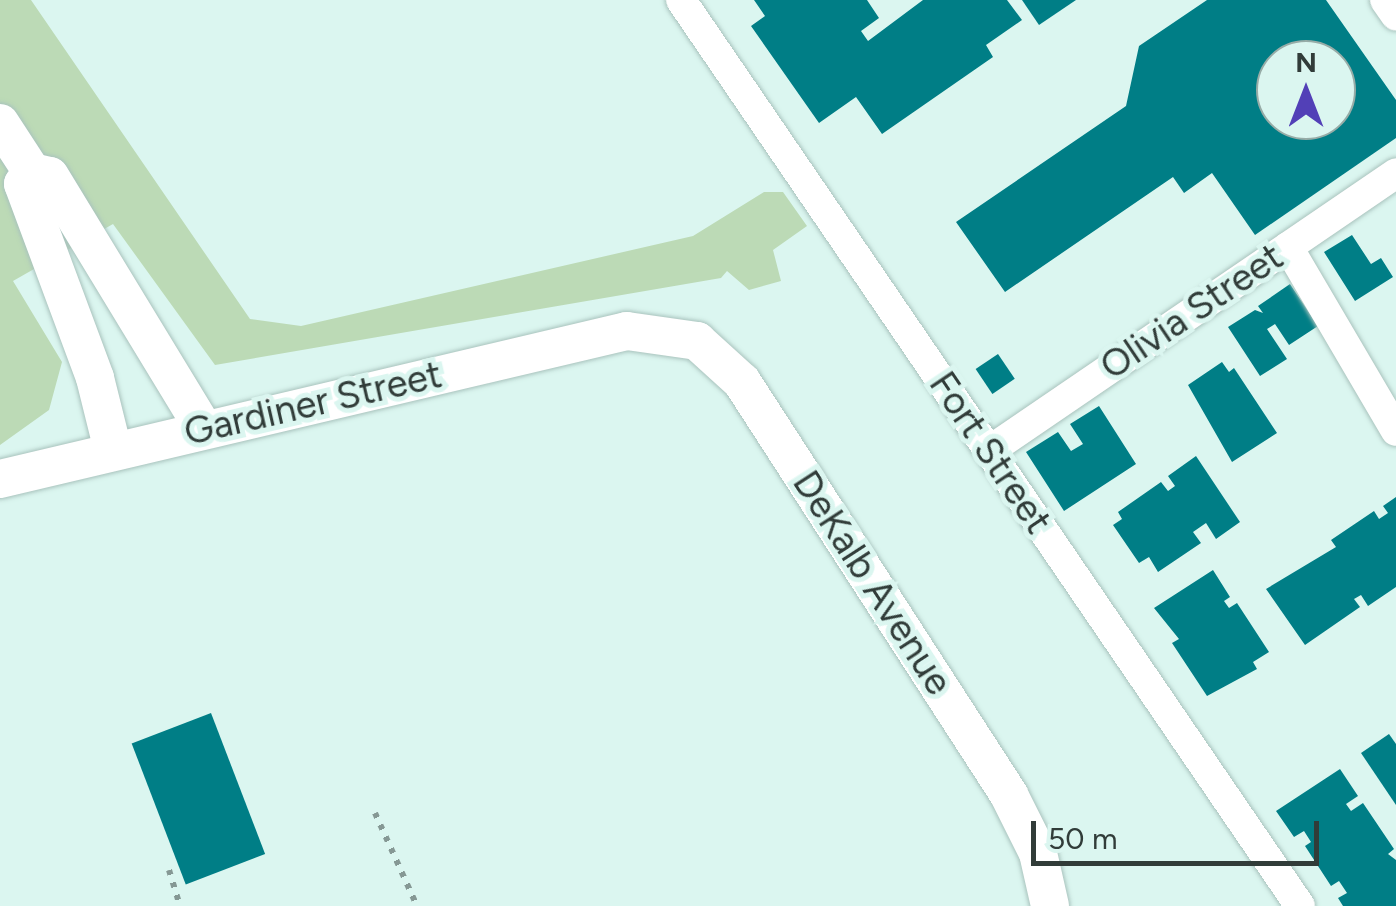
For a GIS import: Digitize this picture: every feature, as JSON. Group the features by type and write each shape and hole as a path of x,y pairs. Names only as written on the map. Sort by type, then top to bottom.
{"street":[{"name":"Fort Street","path":"681,0 1300,906"},
{"path":"1385,0 1396,16"},
{"path":"0,124 32,172 50,176 204,428"},
{"path":"32,172 23,184 96,378 114,450"},
{"name":"Olivia Street","path":"989,451 1396,173"},
{"path":"1288,247 1396,431"},
{"name":"Gardiner Street","path":"0,479 627,331"},
{"name":"DeKalb Avenue","path":"627,331 697,342 742,382 1009,795 1038,852 1050,906"}],"path":[{"path":"374,812 416,906"},
{"path":"169,870 180,906"}],"green space":[{"path":"0,0 31,0 250,319 301,326 693,236 764,192 783,192 807,226 773,250 781,281 749,290 727,271 721,278 215,365 113,224 13,281 62,362 49,410 0,445"}],"building":[{"path":"754,0 867,0 879,18 861,31 868,41 923,0 1007,0 1022,20 986,45 993,57 882,134 856,97 819,123 751,26 765,16"},
{"path":"1022,0 1076,0 1039,25"},
{"path":"1207,0 1326,0 1354,40 1256,40 1256,140 1356,140 1356,43 1396,100 1396,138 1255,235 1212,173 1184,193 1173,177 1005,292 956,222 1126,106 1139,46"},
{"path":"1352,235 1371,264 1381,258 1393,277 1355,301 1324,252"},
{"path":"1290,284 1318,326 1289,345 1275,324 1267,329 1287,359 1260,376 1228,327 1255,310 1263,313 1258,306"},
{"path":"998,354 1015,379 992,394 976,369"},
{"path":"1222,362 1229,372 1234,368 1277,433 1232,462 1188,385"},
{"path":"1099,406 1136,464 1064,511 1026,452 1058,432 1071,451 1083,444 1070,424"},
{"path":"1196,456 1240,522 1216,539 1206,523 1193,532 1201,543 1158,572 1149,557 1139,563 1113,525 1122,519 1118,512 1161,482 1168,491 1175,486 1168,476"},
{"path":"1396,497 1396,587 1368,606 1361,595 1354,599 1360,607 1305,645 1266,589 1336,547 1331,540 1374,511 1379,519 1388,513 1383,506"},
{"path":"1213,570 1230,597 1224,601 1229,608 1237,603 1269,652 1253,662 1257,669 1207,696 1172,643 1179,639 1154,608"},
{"path":"211,713 265,854 186,884 132,743"},
{"path":"1389,734 1396,744 1396,805 1361,753"},
{"path":"1340,769 1358,796 1346,804 1351,811 1363,803 1394,849 1388,854 1396,860 1396,906 1343,906 1338,898 1347,893 1339,881 1331,886 1305,846 1311,842 1304,831 1294,837 1276,811"}]}
